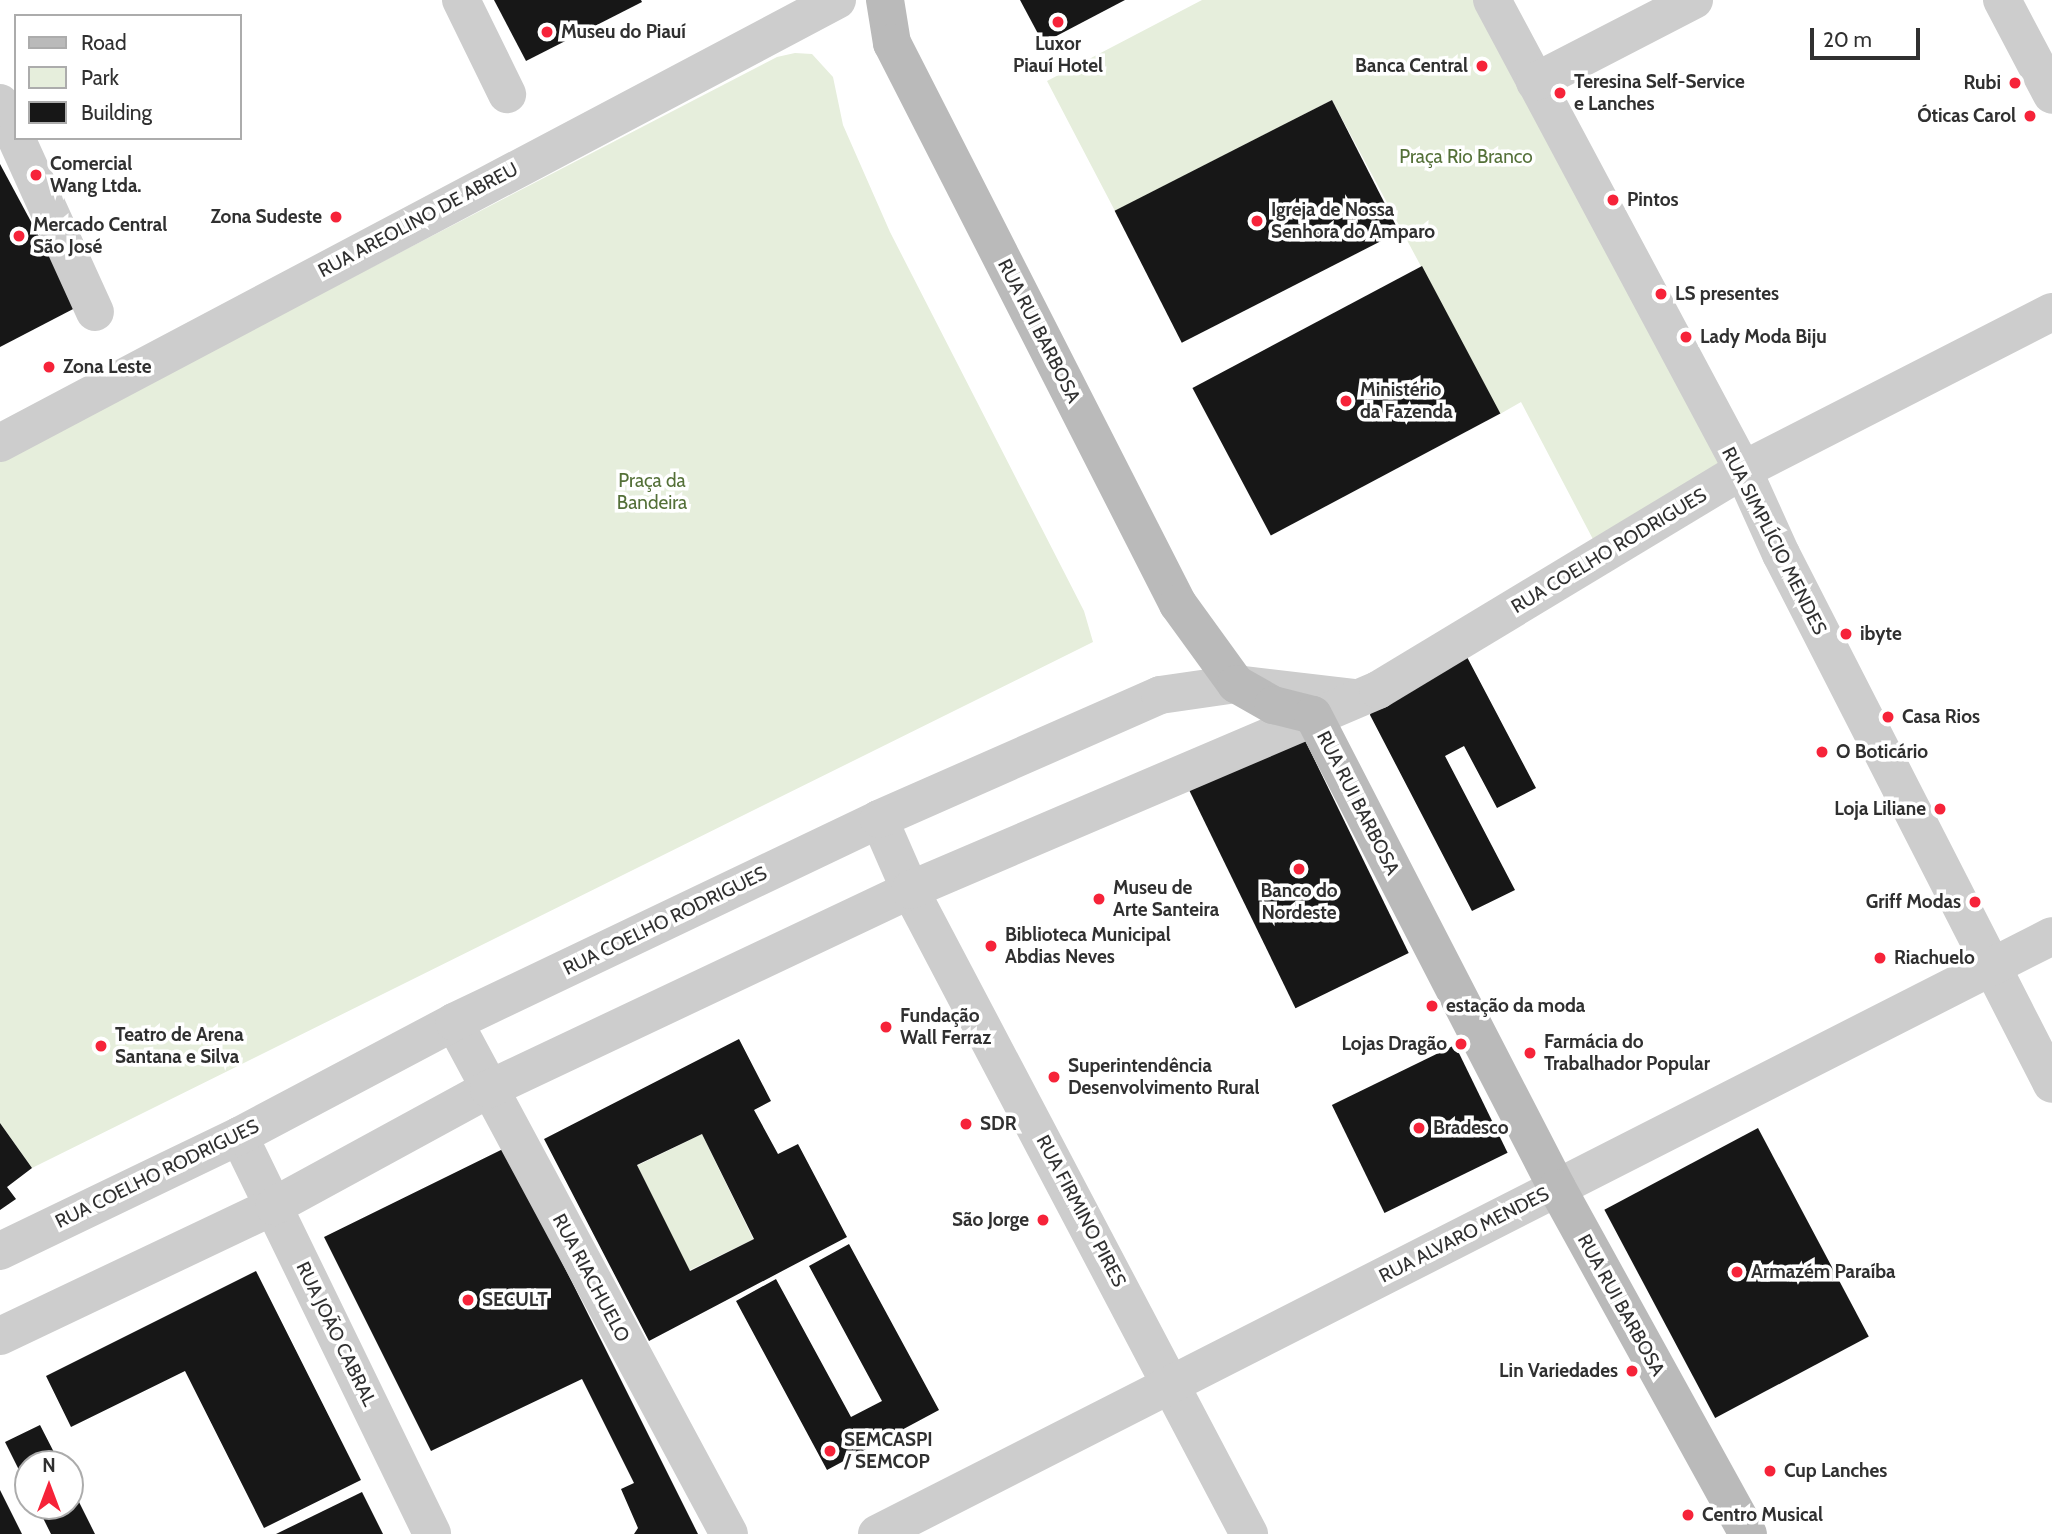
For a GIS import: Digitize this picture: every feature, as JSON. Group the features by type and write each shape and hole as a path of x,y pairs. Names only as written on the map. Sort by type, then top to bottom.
{"street":[{"path":"461,0 507,94"},
{"name":"RUA AREOLINO DE ABREU","path":"0,443 837,0"},
{"name":"RUA RUI BARBOSA","path":"886,0 892,43 1171,592 1201,642 1236,684 1273,705 1313,715 1557,1188 1748,1534"},
{"name":"RUA SIMPLÍCIO MENDES","path":"1492,0 1743,470 1781,554 2052,1084"},
{"path":"1535,82 1694,0"},
{"path":"2002,0 2052,95"},
{"path":"0,103 14,134"},
{"path":"17,140 95,312"},
{"name":"RUA COELHO RODRIGUES","path":"910,890 1313,715 1378,690 1743,470 2052,312"},
{"name":"RUA COELHO RODRIGUES","path":"0,1251 239,1136 454,1022 879,819 1160,695 1236,684 1356,698"},
{"name":"RUA FIRMINO PIRES","path":"879,819 910,890 1249,1534"},
{"path":"0,1336 274,1206 489,1089 910,890"},
{"name":"RUA ALVARO MENDES","path":"877,1534 2052,936"},
{"name":"RUA RIACHUELO","path":"454,1022 729,1534"},
{"name":"RUA JOÃO CABRAL","path":"239,1136 432,1534"}],"green space":[{"name":"Praça Rio Branco","path":"1202,0 1487,0 1731,463 1596,545 1521,402 1500,414 1332,100 1115,211 1047,81"},
{"name":"Praça da Bandeira","path":"795,53 812,54 833,77 843,125 890,232 1084,611 1093,642 32,1168 0,1123 0,460 777,57"},
{"path":"702,1134 753,1239 689,1271 637,1166"}],"building":[{"name":"Museu do Piauí","path":"494,0 641,0 642,2 526,61"},
{"name":"Luxor Piauí Hotel","path":"1020,0 1125,0 1043,43"},
{"name":"Igreja de Nossa Senhora do Amparo","path":"1332,100 1399,232 1182,343 1115,211"},
{"name":"Mercado Central São José","path":"0,164 77,307 0,347"},
{"name":"Ministério da Fazenda","path":"1422,266 1500,413 1271,536 1192,388"},
{"path":"1467,657 1536,788 1497,808 1464,746 1445,756 1515,890 1472,911 1370,715 1372,706"},
{"name":"Banco do Nordeste","path":"1300,730 1409,953 1295,1008 1187,785"},
{"path":"739,1039 771,1101 754,1110 778,1154 798,1144 847,1237 649,1341 544,1139","holes":["702,1134 754,1239 690,1271 637,1165"]},
{"name":"Bradesco","path":"1455,1045 1508,1153 1384,1213 1332,1105"},
{"path":"0,1123 32,1168 7,1187 16,1199 0,1210"},
{"name":"Armazém Paraíba","path":"1758,1128 1869,1336 1715,1418 1604,1210"},
{"name":"SECULT","path":"505,1148 698,1534 634,1534 638,1528 621,1489 634,1483 582,1379 431,1451 324,1237"},
{"path":"849,1244 939,1410 827,1470 736,1301 776,1279 851,1417 882,1401 809,1266"},
{"path":"256,1271 361,1480 264,1528 185,1371 71,1427 46,1376"},
{"path":"40,1425 53,1450 14,1450 14,1460 5,1442"},
{"path":"0,1490 22,1534 0,1534"},
{"path":"362,1492 383,1534 276,1534"},
{"path":"84,1512 95,1534 51,1534 44,1520 84,1520"}],"place":[{"name":"Luxor Piauí Hotel","path":"1058,22"},
{"name":"Museu do Piauí","path":"547,32"},
{"name":"Banca Central","path":"1482,66"},
{"name":"Rubi","path":"2015,83"},
{"name":"Teresina Self-Service e Lanches","path":"1560,93"},
{"name":"Óticas Carol","path":"2030,116"},
{"name":"Comercial Wang Ltda.","path":"36,175"},
{"name":"Pintos","path":"1613,200"},
{"name":"Zona Sudeste","path":"336,217"},
{"name":"Igreja de Nossa Senhora do Amparo","path":"1257,221"},
{"name":"Mercado Central São José","path":"19,236"},
{"name":"LS presentes","path":"1661,294"},
{"name":"Lady Moda Biju","path":"1686,337"},
{"name":"Zona Leste","path":"49,367"},
{"name":"Ministério da Fazenda","path":"1346,401"},
{"name":"ibyte","path":"1846,634"},
{"name":"Casa Rios","path":"1888,717"},
{"name":"O Boticário","path":"1822,752"},
{"name":"Loja Liliane","path":"1940,809"},
{"name":"Banco do Nordeste","path":"1299,869"},
{"name":"Museu de Arte Santeira","path":"1099,899"},
{"name":"Griff Modas","path":"1975,902"},
{"name":"Biblioteca Municipal Abdias Neves","path":"991,946"},
{"name":"Riachuelo","path":"1880,958"},
{"name":"estação da moda","path":"1432,1006"},
{"name":"Fundação Wall Ferraz","path":"886,1027"},
{"name":"Lojas Dragão","path":"1461,1044"},
{"name":"Teatro de Arena Santana e Silva","path":"101,1046"},
{"name":"Farmácia do Trabalhador Popular","path":"1530,1053"},
{"name":"Superintendência Desenvolvimento Rural","path":"1054,1077"},
{"name":"SDR","path":"966,1124"},
{"name":"Bradesco","path":"1419,1128"},
{"name":"São Jorge","path":"1043,1220"},
{"name":"Armazém Paraíba","path":"1737,1272"},
{"name":"SECULT","path":"468,1300"},
{"name":"Lin Variedades","path":"1632,1371"},
{"name":"SEMCASPI / SEMCOP","path":"830,1451"},
{"name":"Cup Lanches","path":"1770,1471"},
{"name":"Centro Musical","path":"1688,1515"}]}
